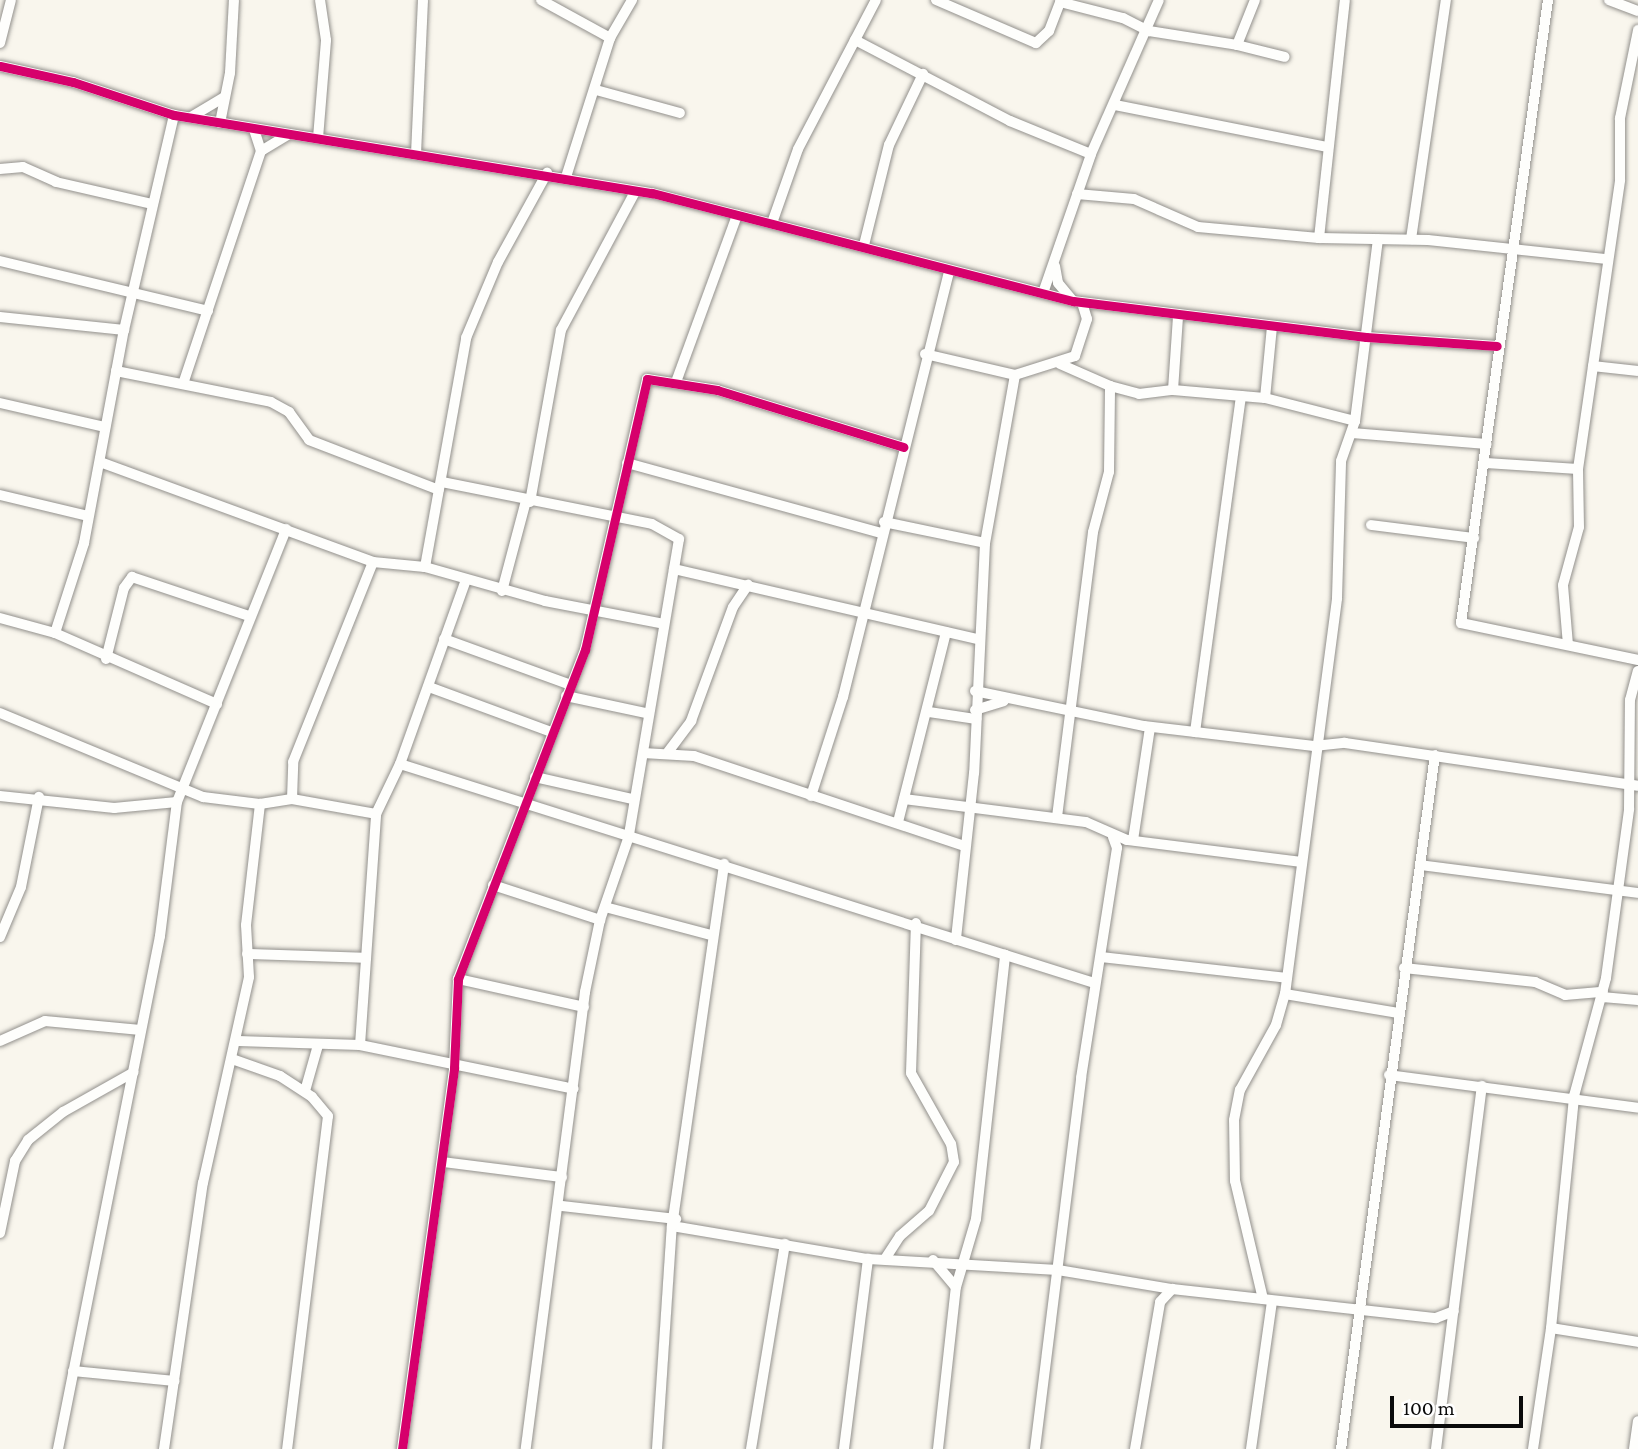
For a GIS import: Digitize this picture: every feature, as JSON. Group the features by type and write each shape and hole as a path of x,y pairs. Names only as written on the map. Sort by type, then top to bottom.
{"street":[{"path":"0,43 11,0"},
{"path":"220,123 234,0"},
{"path":"318,138 326,40 320,0"},
{"path":"416,154 423,0"},
{"path":"541,0 610,38"},
{"path":"564,12 567,0"},
{"path":"566,177 596,90 610,38 632,0"},
{"path":"772,223 798,149 876,0"},
{"path":"936,0 1036,43 1049,31 1061,1 1123,18 1149,31 1237,45 1285,57"},
{"path":"1043,293 1055,266 1091,154 1149,31 1159,0"},
{"path":"1237,45 1255,0"},
{"path":"1319,238 1328,147 1344,52 1345,0"},
{"path":"1412,239 1446,0"},
{"path":"1548,0 1510,250 1497,346 1486,463 1461,623 1508,637 1568,645 1638,660"},
{"path":"1609,0 1638,11"},
{"path":"1568,645 1563,585 1579,527 1578,469 1606,259 1620,180 1620,118 1638,30"},
{"path":"855,40 1010,121 1091,154"},
{"path":"0,66 73,82 174,115 254,130 318,138 404,156 416,154 547,173 635,192 864,245 949,272 1078,302 1366,337 1497,346"},
{"path":"864,245 889,145 923,74"},
{"path":"596,90 680,113"},
{"path":"191,117 224,97"},
{"path":"1115,105 1328,147"},
{"path":"55,633 88,516 124,330 174,115"},
{"path":"183,384 261,151 254,130"},
{"path":"261,151 288,135"},
{"path":"0,169 32,169 56,182 152,204"},
{"path":"425,567 469,329 498,262 547,173"},
{"path":"502,591 528,502 561,330 635,192"},
{"path":"1077,194 1134,199 1183,225 1319,238 1412,239 1606,259"},
{"path":"676,382 737,215"},
{"path":"1251,1449 1267,1300 1235,1181 1232,1138 1240,1090 1276,1025 1285,994 1314,747 1337,598 1341,461 1355,421 1378,239"},
{"path":"0,273 3,262 208,311"},
{"path":"1055,266 1058,282 1078,302 1085,330 1075,356 1079,374"},
{"path":"811,796 843,697 925,354 949,272"},
{"path":"1173,390 1178,316"},
{"path":"0,317 124,330"},
{"path":"1265,398 1272,326"},
{"path":"925,354 1015,375 1060,364 1075,356"},
{"path":"1060,364 1110,386 1139,394 1173,390 1265,398 1355,421"},
{"path":"1593,366 1638,371"},
{"path":"117,371 284,407 309,440 440,486 615,518 676,533 674,569 646,713 643,753 632,799 629,833 600,920 584,1007 562,1177 562,1206 526,1449"},
{"path":"997,372 1009,390"},
{"path":"956,940 964,846 971,806 976,639 985,543 1009,390 1015,375"},
{"path":"402,1449 443,1162 454,1068 458,979 571,685 594,611 647,379 676,382 779,407 904,447"},
{"path":"1057,817 1073,714 1093,533 1110,460 1110,386"},
{"path":"1195,732 1241,396"},
{"path":"0,403 105,426"},
{"path":"1352,433 1487,444"},
{"path":"100,462 373,562 425,567 502,591 664,624"},
{"path":"627,463 883,528 985,543"},
{"path":"1486,463 1578,469"},
{"path":"0,495 88,516"},
{"path":"1371,525 1474,538"},
{"path":"58,1449 160,936 177,802 286,529"},
{"path":"292,799 293,762 373,562"},
{"path":"674,569 976,639"},
{"path":"106,659 124,588 132,577 250,616"},
{"path":"360,1045 376,814 400,764 466,580"},
{"path":"668,752 691,721 733,607 748,585"},
{"path":"0,618 55,633 106,659 217,704"},
{"path":"898,822 929,712 946,632"},
{"path":"444,639 571,685"},
{"path":"1533,1449 1551,1328 1574,1096 1603,994 1618,891 1632,786 1630,700 1638,671"},
{"path":"429,687 551,732"},
{"path":"975,691 1004,701 1150,727 1314,747 1345,743 1632,786"},
{"path":"566,696 646,713"},
{"path":"929,712 975,714 1004,701"},
{"path":"0,713 62,743 183,786 202,797 260,804 292,799 376,814"},
{"path":"1117,848 1130,840 1150,727"},
{"path":"643,753 668,752 898,822 964,846"},
{"path":"1341,1449 1363,1310 1389,1075 1435,755"},
{"path":"400,764 524,807 629,833 916,923 956,940 1094,982"},
{"path":"535,777 632,799"},
{"path":"0,796 39,797 114,808 177,802"},
{"path":"0,937 21,887 39,797"},
{"path":"904,799 1057,817 1091,824 1113,837 1301,862"},
{"path":"164,1449 203,1183 238,1041 260,804"},
{"path":"1035,1449 1094,982 1101,957 1117,848 1113,837"},
{"path":"657,1449 674,1222 711,935 724,864"},
{"path":"1420,865 1638,893"},
{"path":"493,885 600,920"},
{"path":"605,907 711,935"},
{"path":"885,1259 900,1236 929,1211 954,1162 951,1144 911,1073 916,923"},
{"path":"247,954 366,958"},
{"path":"938,1449 956,1287 966,1263 990,1114 1005,955"},
{"path":"1101,957 1287,978"},
{"path":"1404,968 1535,982 1565,996 1603,994 1638,1000"},
{"path":"458,979 584,1007"},
{"path":"1285,994 1398,1013"},
{"path":"0,1041 46,1021 141,1030"},
{"path":"238,1041 360,1045 454,1068 574,1089"},
{"path":"305,1091 318,1045"},
{"path":"232,1059 305,1091 323,1108 329,1126 287,1449"},
{"path":"0,1233 15,1161 28,1140 63,1112 134,1072"},
{"path":"1389,1075 1574,1096 1638,1108"},
{"path":"1436,1449 1482,1086"},
{"path":"443,1162 562,1177"},
{"path":"562,1206 674,1222 868,1259 933,1260 1058,1270 1172,1289 1436,1318 1454,1311"},
{"path":"751,1449 785,1244"},
{"path":"844,1449 868,1259"},
{"path":"933,1260 956,1287"},
{"path":"1153,1286 1160,1302"},
{"path":"1135,1449 1160,1302 1172,1289"},
{"path":"1436,1318 1452,1333"},
{"path":"1551,1328 1638,1342"},
{"path":"73,1371 175,1381"},
{"path":"1634,1449 1638,1421"}],"cycle path":[{"path":"0,66 73,82 174,115 652,193 1073,301 1366,337 1497,346"},
{"path":"402,1449 454,1068 458,979 585,650 647,379 717,390 904,447"}]}
